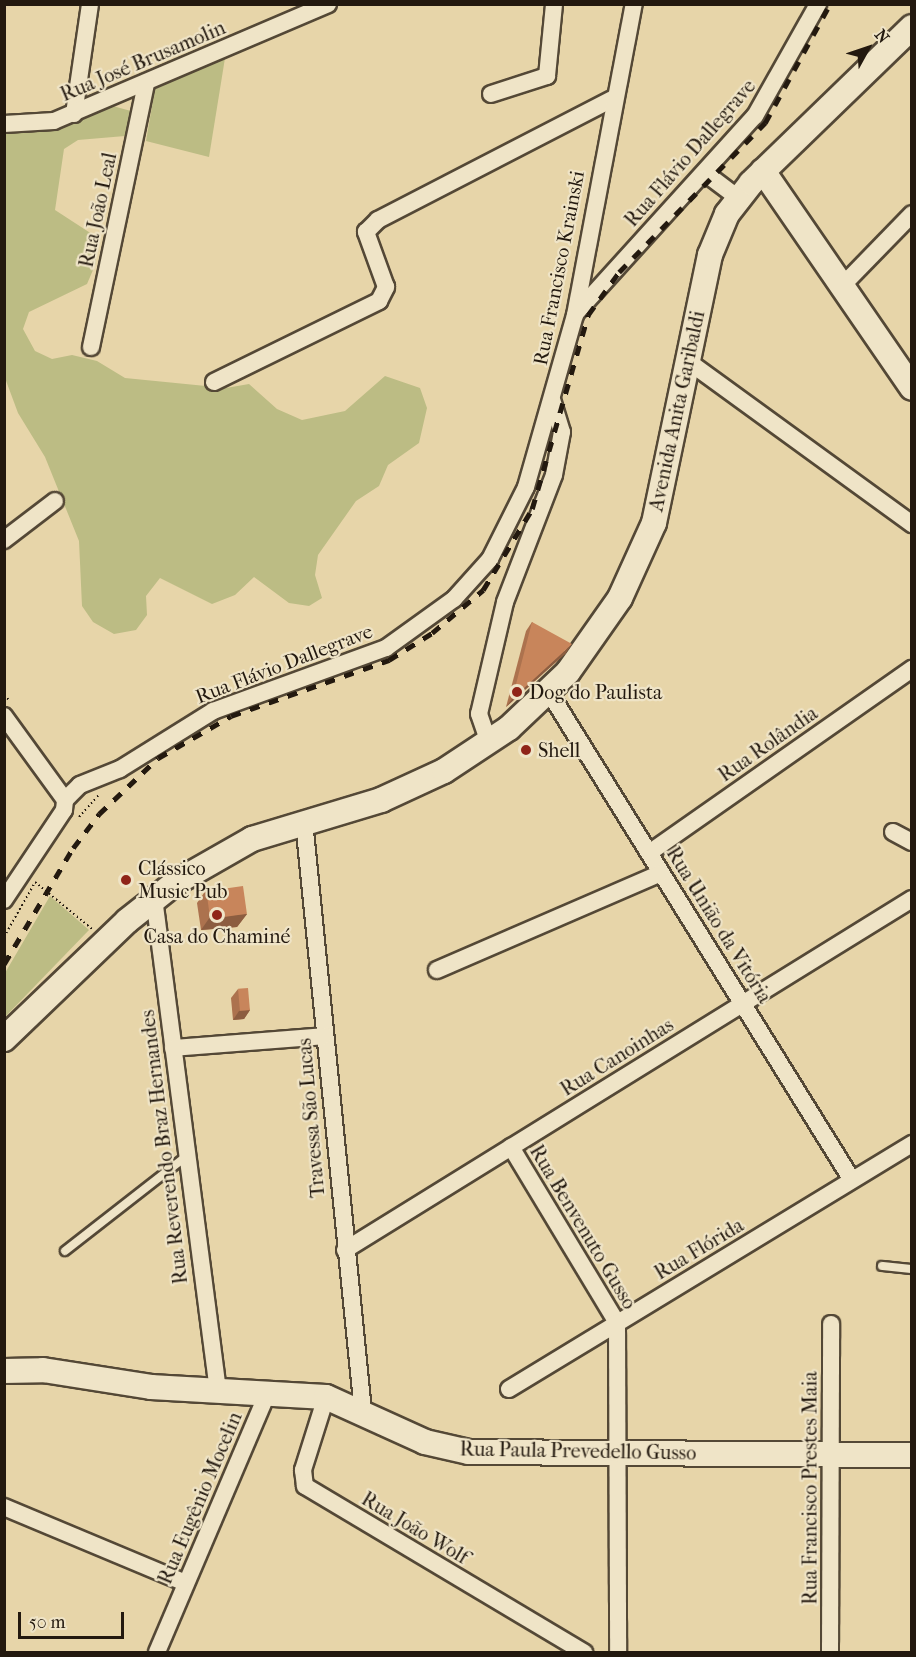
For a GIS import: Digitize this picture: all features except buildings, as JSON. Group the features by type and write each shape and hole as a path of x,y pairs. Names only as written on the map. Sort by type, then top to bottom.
{"main road":[{"name":"Avenida Anita Garibaldi","path":"4,1040 154,898 226,852 304,821 400,793 489,743 549,692 602,627 643,552 667,478 710,255 738,198 763,171 909,32"},
{"path":"763,171 842,286 909,377"},
{"name":"Rua Paula Prevedello Gusso","path":"4,1371 326,1397 363,1411 444,1448 618,1454 912,1455"}],"street":[{"path":"74,114 90,4"},
{"name":"Rua José Brusamolin","path":"4,124 39,125 74,114 328,4"},
{"path":"491,94 547,76 554,4"},
{"name":"Rua Francisco Krainski","path":"552,398 575,315 612,99 634,4"},
{"name":"Rua Flávio Dallegrave","path":"575,315 705,173 772,93 818,4"},
{"name":"Rua João Leal","path":"91,347 146,83"},
{"path":"214,382 379,301 386,287 366,232 378,220 612,99"},
{"path":"705,173 738,198"},
{"path":"842,286 912,214"},
{"path":"689,362 912,524"},
{"path":"489,743 479,714 505,602 554,475 562,432 552,398"},
{"name":"Rua Flávio Dallegrave","path":"4,900 64,810 65,800 80,785 132,763 213,711 363,660 428,620 475,579 506,535 526,487 552,398"},
{"path":"4,540 55,501"},
{"name":"Rua Rolândia","path":"649,853 912,669"},
{"name":"Rua União da Vitória","path":"549,692 852,1180"},
{"path":"4,716 65,800"},
{"name":"Travessa São Lucas","path":"304,821 345,1250 363,1411"},
{"path":"893,832 912,842"},
{"path":"437,970 662,873"},
{"name":"Rua Reverendo Braz Hernandes","path":"154,898 184,1158 218,1390"},
{"name":"Rua Canoinhas","path":"345,1250 912,899"},
{"path":"172,1048 325,1036"},
{"name":"Rua Flórida","path":"509,1389 912,1144"},
{"name":"Rua Benvenuto Gusso","path":"511,1147 617,1323 618,1653"},
{"name":"Rua Francisco Prestes Maia","path":"830,1653 831,1324"},
{"name":"Rua Eugênio Mocelin","path":"157,1653 268,1392"},
{"name":"Rua João Wolf","path":"326,1397 303,1470 305,1486 584,1653"},
{"path":"4,1507 186,1583"}],"lane":[{"path":"65,1251 184,1158"},
{"path":"882,1266 912,1269"}],"path":[{"path":"74,824 87,807"},
{"path":"4,937 41,874"},
{"path":"35,882 104,943"}],"green space":[{"path":"225,58 209,157 146,141 155,89"},
{"path":"109,105 131,111 125,136 78,140 64,149 55,210 95,236 96,263 87,284 29,312 23,329 35,351 52,359 72,355 97,361 125,378 226,388 249,384 277,409 302,420 345,411 385,376 420,388 427,408 419,443 388,465 379,486 356,501 318,555 315,575 322,598 309,606 289,603 254,577 235,595 212,604 160,578 146,596 147,615 136,630 114,634 93,622 82,606 79,541 45,457 18,413 5,378 5,132 56,128"},
{"path":"50,896 89,930 5,1017 5,973"}],"railway":[{"path":"4,964 73,848 99,814 158,758 231,716 389,660 432,633 483,590 532,509 588,315 619,272 765,123 830,4"}],"place":[{"name":"Dog do Paulista","path":"517,692"},
{"name":"Shell","path":"526,750"},
{"name":"Clássico Music Pub","path":"126,880"},
{"name":"Casa do Chaminé","path":"217,915"}]}
